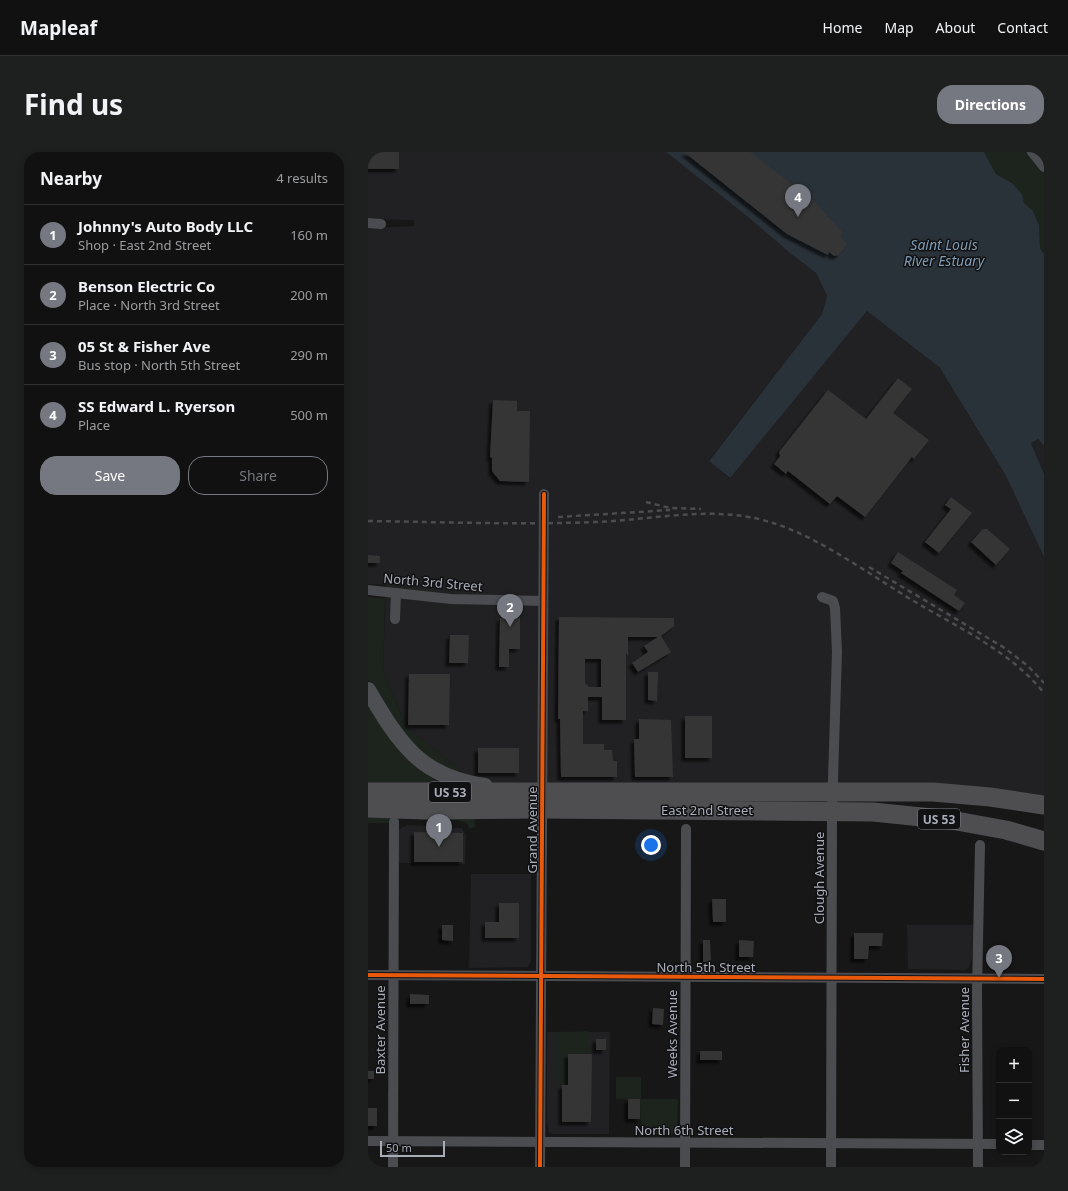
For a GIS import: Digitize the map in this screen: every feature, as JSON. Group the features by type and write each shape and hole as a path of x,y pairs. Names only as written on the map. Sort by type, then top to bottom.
{"highway":[{"name":"East 2nd Street","path":"368,792 873,812 951,820 1006,830 1044,841"},
{"name":"East 2nd Street","path":"368,808 426,810 539,798 832,792 951,793 996,798 1044,806"}],"main road":[{"path":"368,690 385,718 406,746 420,761 437,773 457,781 539,798"}],"street":[{"path":"1032,152 1044,167"},
{"path":"368,224 381,224"},
{"name":"Grand Avenue","path":"540,1167 541,976 539,798 544,494"},
{"name":"North 3rd Street","path":"368,590 451,599 543,601"},
{"path":"395,619 396,592"},
{"name":"Clough Avenue","path":"822,597 833,601 835,608 837,652 832,792 831,1167"},
{"name":"Baxter Avenue","path":"393,1167 394,822"},
{"name":"Weeks Avenue","path":"685,1167 686,829"},
{"name":"Fisher Avenue","path":"978,1167 977,978 980,846"},
{"name":"North 5th Street","path":"368,975 1044,979"},
{"name":"North 6th Street","path":"368,1141 996,1144"},
{"path":"1032,1144 1044,1145"}],"shaded area":[{"path":"368,152 666,152 816,273 827,296 822,314 709,460 729,478 867,311 940,368 1006,476 1044,557 1044,798 507,784 473,781 406,726 383,671 386,585 368,584 368,228 414,226 414,220 368,219"},
{"path":"984,152 1028,152 1044,173 1044,254 1040,248 1039,225 1033,211 1024,203 1022,194 1012,183 996,174"},
{"path":"1038,439 1044,446 1044,474 1031,443"},
{"path":"368,597 385,598 383,671 406,726 473,781 437,768 399,730 368,679"},
{"path":"368,702 393,744 404,757 442,785 368,785"},
{"path":"368,812 474,817 475,827 470,829 467,824 458,820 401,819 395,823 368,823"},
{"path":"408,825 462,828 466,836 465,864 399,863 399,831 401,828"},
{"path":"471,874 531,874 531,962 527,967 469,968"},
{"path":"907,925 973,925 972,958 969,968 966,970 908,969"},
{"path":"588,1031 589,1054 568,1054 568,1085 557,1085 558,1032"},
{"path":"547,1032 610,1032 609,1134 553,1134 549,1132 547,1123"},
{"path":"616,1077 641,1077 641,1099 678,1099 676,1134 641,1135 640,1100 616,1099"}],"water":[{"name":"Saint Louis River Estuary","path":"666,152 984,152 996,174 1012,183 1022,194 1024,203 1033,211 1039,225 1040,248 1044,254 1044,446 1038,439 1031,443 1044,474 1044,557 1006,476 940,368 867,311 730,478 709,461 822,314 827,296 816,273"}],"building":[{"path":"368,152 399,152 399,169 368,169"},
{"path":"684,152 750,152 815,202 843,233 841,236 847,244 839,255 834,256 829,252 828,255 787,234"},
{"path":"898,378 912,389 893,413 929,440 914,459 912,457 865,517 837,496 830,504 788,471 786,474 774,464 780,456 779,452 828,390 866,419"},
{"path":"493,400 517,401 517,411 530,411 529,482 500,481 492,471 492,458 490,457"},
{"path":"951,497 972,513 939,553 925,542 951,509 945,505"},
{"path":"983,529 987,529 1010,549 996,565 971,542"},
{"path":"898,552 957,590 954,595 965,603 959,611 901,573 903,571 891,563"},
{"path":"368,555 380,556 380,563 368,563"},
{"path":"559,617 674,618 674,626 661,636 671,652 638,672 632,663 648,652 644,646 658,637 628,637 628,656 626,653 626,720 602,720 602,697 588,697 588,711 583,711 583,744 604,744 604,750 612,750 613,761 617,761 617,777 561,777 560,719 558,719","holes":["585,659 601,659 601,687 589,687 585,683"]},
{"path":"500,618 520,618 520,649 509,649 509,667 499,667"},
{"path":"450,635 469,635 468,663 449,663"},
{"path":"648,672 658,672 657,701 648,700"},
{"path":"409,674 450,674 449,725 408,725"},
{"path":"685,716 712,716 712,758 685,758"},
{"path":"639,719 671,720 673,777 635,777 634,739 639,739"},
{"path":"478,748 519,748 519,773 478,773"},
{"path":"414,832 463,833 463,862 414,862"},
{"path":"712,899 726,899 726,922 713,922"},
{"path":"499,903 519,903 519,938 485,938 485,922 499,922"},
{"path":"442,925 453,925 453,941 442,940"},
{"path":"854,933 883,933 882,946 869,946 868,959 854,959"},
{"path":"703,940 710,940 711,962 703,962"},
{"path":"739,940 754,941 753,957 739,957"},
{"path":"410,994 429,995 429,1004 410,1004"},
{"path":"653,1008 664,1009 663,1025 652,1024"},
{"path":"596,1039 606,1039 606,1050 596,1050"},
{"path":"700,1051 722,1051 722,1060 700,1060"},
{"path":"568,1054 592,1054 591,1122 562,1122 562,1085 568,1085"},
{"path":"368,1071 374,1071 374,1079 368,1079"},
{"path":"628,1099 640,1099 640,1119 628,1119"},
{"path":"368,1108 377,1108 377,1126 368,1126"}],"railway":[{"path":"646,502 670,508 701,509"},
{"path":"558,517 670,510"},
{"path":"368,521 567,523 617,521 707,514 751,517 773,523 810,538 917,603 985,642 1016,665 1031,678 1044,693"},
{"path":"869,567 1003,647 1028,666 1044,683"}],"cycle path":[{"path":"540,1167 544,494"},
{"path":"368,975 1044,979"}],"place":[{"name":"SS Edward L. Ryerson","path":"798,217"},
{"name":"Benson Electric Co","path":"510,627"},
{"name":"Johnny's Auto Body LLC","path":"439,847"},
{"name":"05 St & Fisher Ave","path":"999,978"}]}
